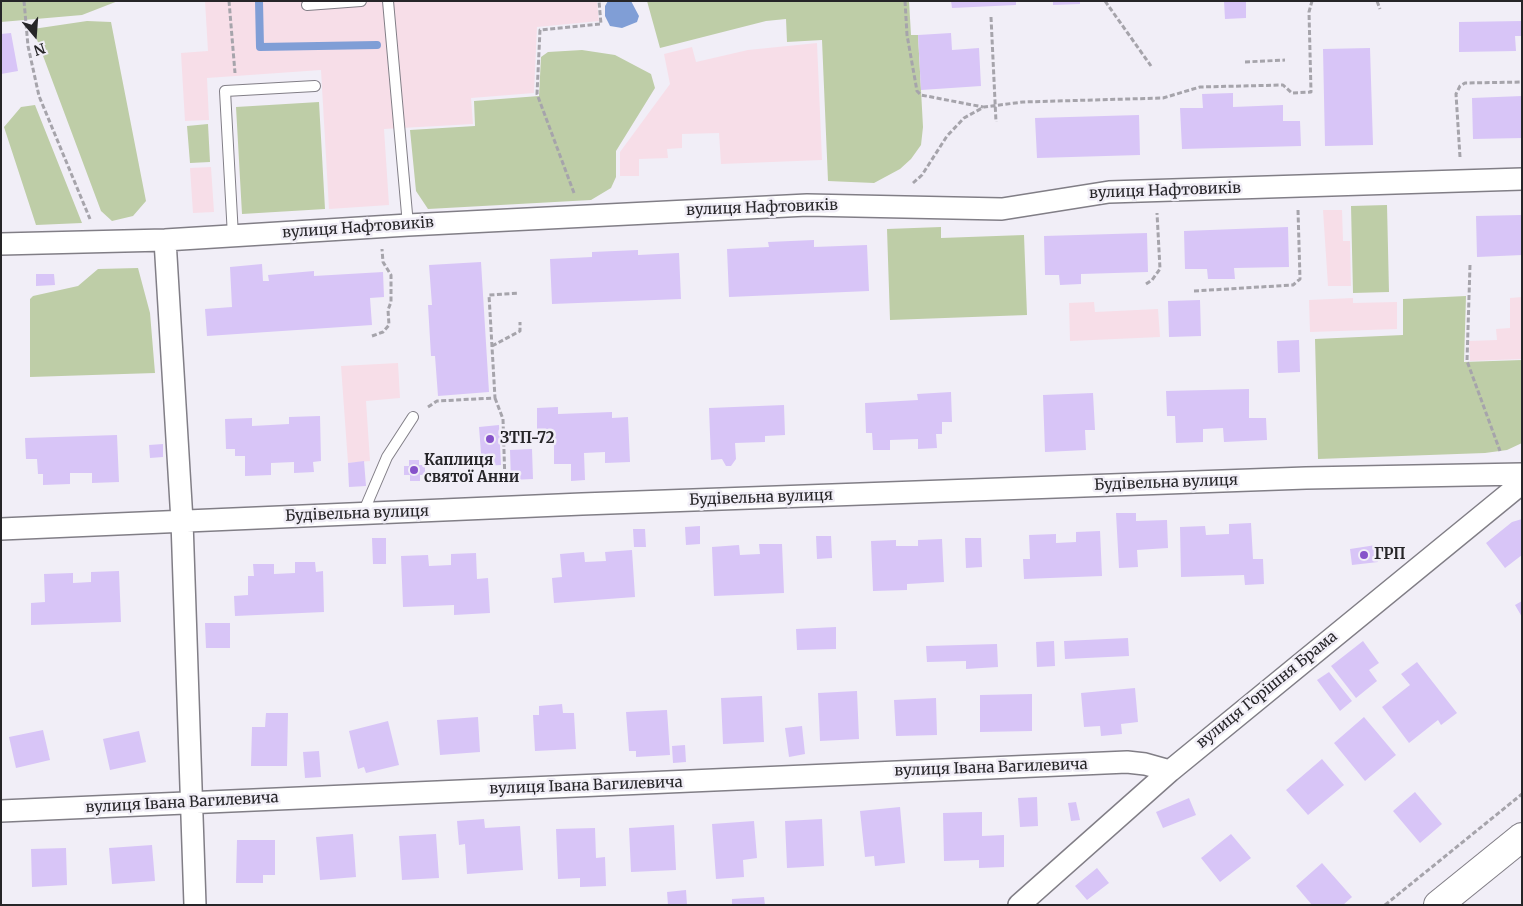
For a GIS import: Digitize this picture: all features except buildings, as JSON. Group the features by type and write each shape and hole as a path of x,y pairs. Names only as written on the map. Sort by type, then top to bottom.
{"street":[{"name":"вулиця Нафтовиків","path":"1,244 165,240 408,225 807,205 1002,209 1033,206 1081,195 1522,179"},
{"path":"165,240 182,521 190,803 195,905"},
{"name":"Будівельна вулиця","path":"1,529 363,513 1276,479 1518,477"},
{"name":"вулиця Горішня Брама","path":"1019,905 1170,770 1518,477"},
{"name":"вулиця Івана Вагилевича","path":"1,811 1127,762 1170,770"},
{"path":"1438,905 1522,837"}],"lane":[{"path":"307,5 361,1"},
{"path":"388,1 408,225"},
{"path":"233,236 225,91 315,86"},
{"path":"363,513 388,457 413,417"}],"path":[{"path":"24,1 28,46 39,96 99,242"},
{"path":"229,1 236,91"},
{"path":"575,217 574,194 537,94 540,30 601,24 599,1"},
{"path":"905,1 907,35 917,91 921,95 984,107"},
{"path":"1105,1 1151,66"},
{"path":"888,206 922,175 930,159 958,124 984,107 996,104 1163,98 1200,87 1283,85 1292,92 1311,92 1309,12 1312,1"},
{"path":"1377,1 1380,10"},
{"path":"991,17 996,122"},
{"path":"1245,62 1285,60"},
{"path":"1461,181 1456,94 1460,86 1465,84 1522,82"},
{"path":"1194,291 1293,285 1300,279 1297,186"},
{"path":"1146,284 1152,280 1160,269 1156,191"},
{"path":"372,336 383,332 389,325 388,310 392,302 391,275 383,262 380,227"},
{"path":"1470,266 1467,361 1518,477"},
{"path":"506,509 503,419 495,398 489,295 519,293"},
{"path":"492,346 520,331 520,322"},
{"path":"413,417 437,401 495,398"},
{"path":"1384,905 1522,794"}],"shaded area":[{"path":"205,1 597,1 599,21 537,27 534,93 471,98 473,124 384,129 389,205 329,209 321,70 207,78 209,120 185,121 181,53 208,51"},
{"path":"817,43 822,160 721,164 719,133 682,134 682,148 667,149 668,158 639,159 639,176 620,176 620,152 670,84 664,54 692,47 696,62 748,50"},
{"path":"211,167 214,212 193,213 190,168"},
{"path":"1323,210 1342,210 1343,241 1350,241 1351,286 1328,286"},
{"path":"1522,297 1522,359 1470,361 1469,341 1497,340 1496,329 1510,328 1510,298"},
{"path":"1353,298 1353,303 1397,302 1397,329 1310,332 1309,300"},
{"path":"1094,302 1095,312 1158,309 1160,337 1070,341 1069,303"},
{"path":"398,363 400,398 366,401 370,461 348,463 341,366"}],"green space":[{"path":"1,1 118,1 82,15 1,22"},
{"path":"647,1 909,1 911,35 918,35 923,127 921,145 911,159 900,169 874,183 828,181 822,40 787,42 786,19 766,21 660,48"},
{"path":"87,21 111,22 146,201 133,216 112,221 101,211 33,29"},
{"path":"582,50 615,55 651,74 655,88 616,151 616,177 611,188 591,200 428,209 416,191 410,130 475,126 474,101 539,96 541,57 548,52"},
{"path":"319,102 325,209 242,214 236,107"},
{"path":"35,105 82,223 36,225 4,127 21,107"},
{"path":"208,124 210,162 190,163 187,126"},
{"path":"1387,205 1389,292 1353,293 1351,206"},
{"path":"941,227 941,238 1024,235 1027,315 890,320 887,229"},
{"path":"138,268 150,313 155,373 30,377 30,299 33,296 78,286 98,269"},
{"path":"1466,296 1464,362 1522,360 1522,443 1507,450 1485,453 1318,459 1315,339 1403,335 1403,299"}],"water":[{"path":"608,1 631,1 639,16 637,22 622,28 610,26 605,16 605,6"}],"waterway":[{"path":"259,1 260,47 377,45"}],"place":[{"name":"ЗТП-72","path":"490,439"},
{"name":"Каплиця святої Анни","path":"414,470"},
{"name":"ГРП","path":"1364,555"}]}
